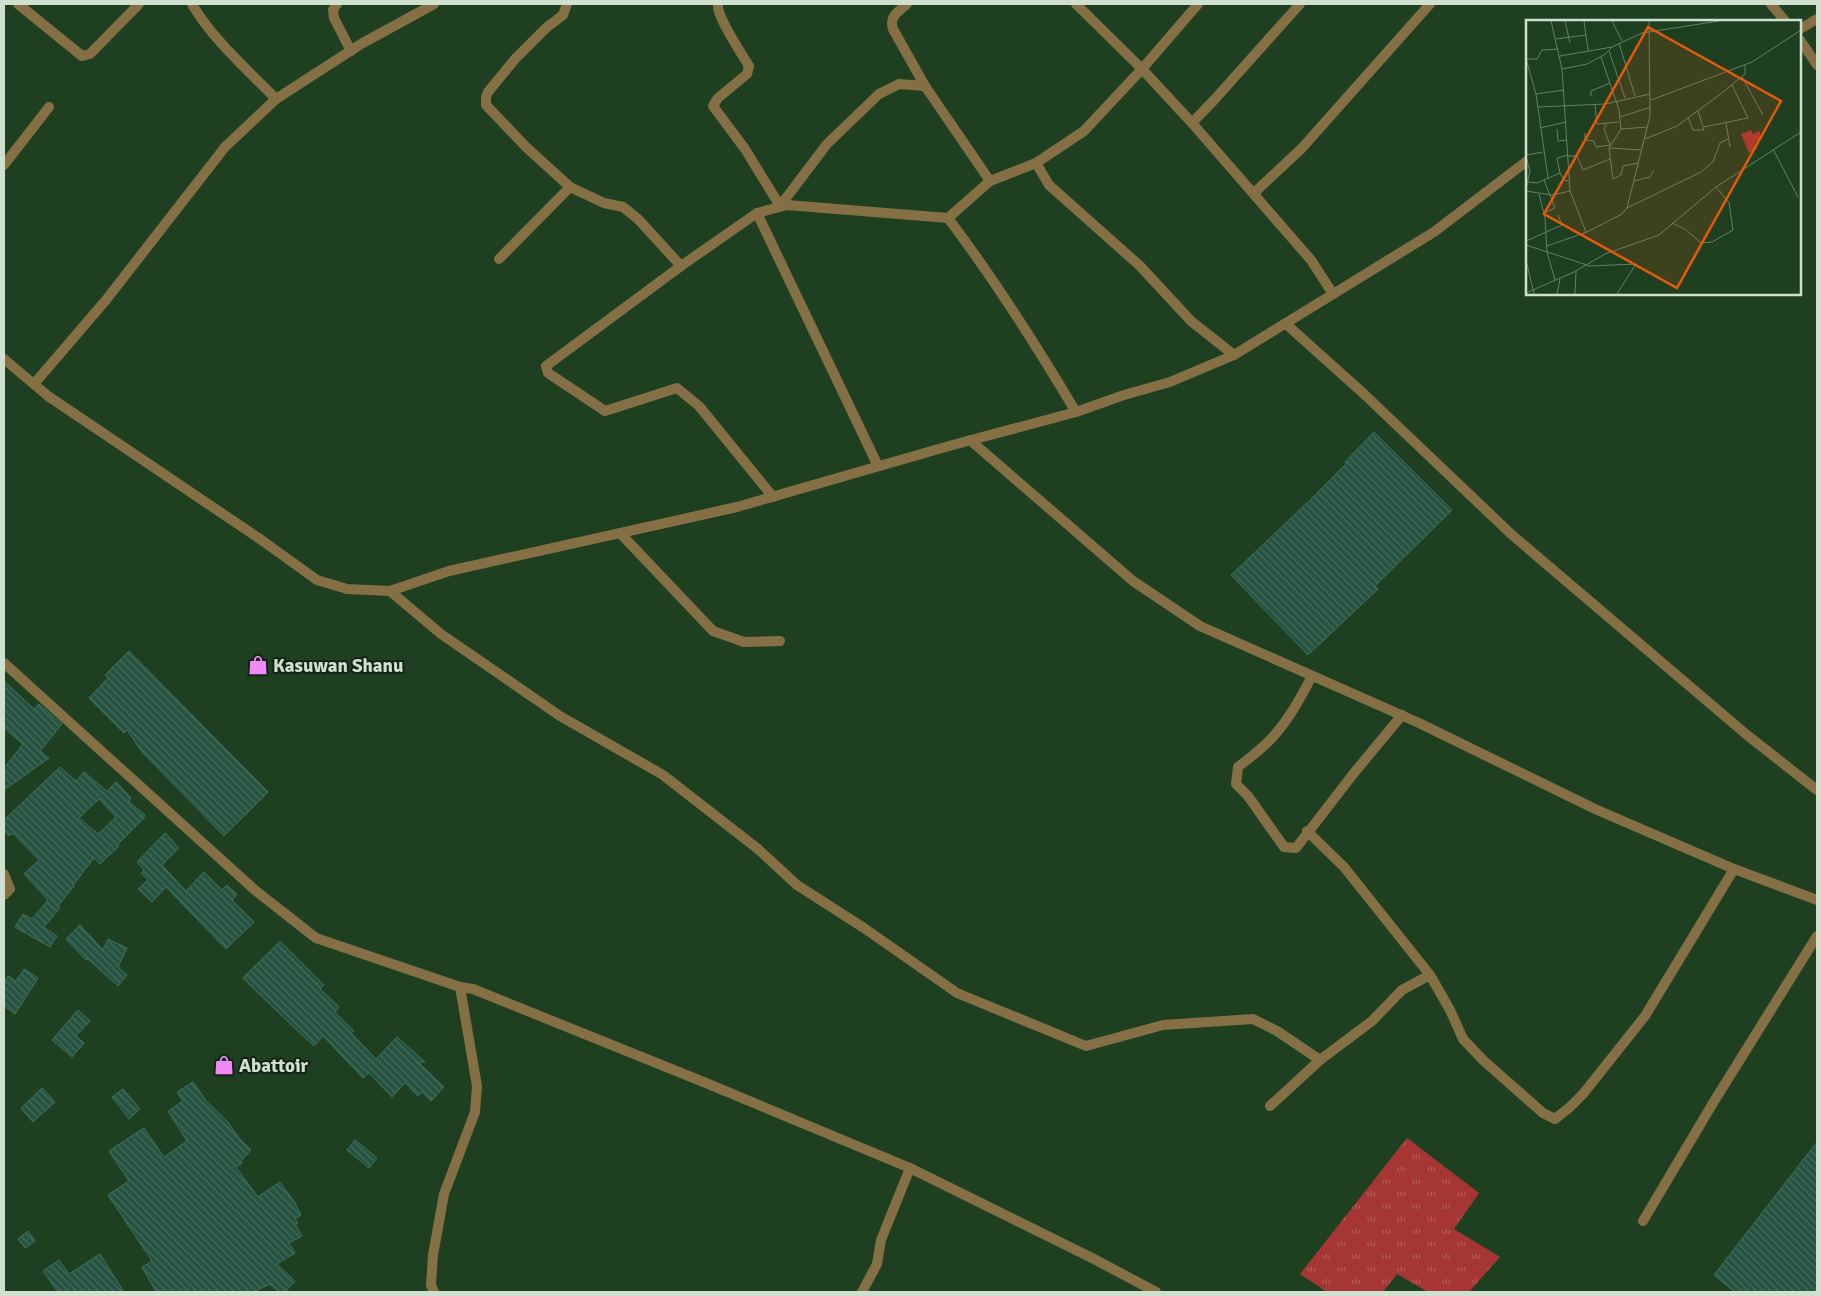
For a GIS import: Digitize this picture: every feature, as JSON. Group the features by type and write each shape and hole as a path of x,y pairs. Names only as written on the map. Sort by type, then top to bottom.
{"street":[{"path":"18,4 82,56 90,54 139,4"},
{"path":"192,4 201,20 214,35 276,99"},
{"path":"337,4 333,10 334,18 351,51"},
{"path":"34,384 106,300 225,147 276,99 351,51 434,4"},
{"path":"567,4 563,15 546,28 515,59 488,92 486,105 502,123 570,187 604,203 623,207 638,219 680,266"},
{"path":"718,4 718,10 730,35 749,66 747,74 718,98 713,106 745,149 780,206"},
{"path":"907,4 892,18 891,23 925,86 990,181"},
{"path":"1076,4 1192,122 1311,260 1333,294"},
{"path":"772,497 699,406 677,388 605,411 548,373 546,366 680,266 757,213 787,205 948,218 990,181 1036,163 1084,131 1142,69 1198,4"},
{"path":"1192,122 1300,4"},
{"path":"1254,193 1302,148 1430,4"},
{"path":"1771,4 1784,20"},
{"path":"1801,28 1817,19"},
{"path":"1801,41 1817,65"},
{"path":"780,206 828,144 879,94 899,84 925,86"},
{"path":"4,165 49,107"},
{"path":"4,360 48,396 260,539 317,580 347,589 390,591 450,571 737,507 970,440 1076,412 1124,395 1170,382 1234,355 1286,324 1434,232 1526,162"},
{"path":"1036,163 1049,185 1140,266 1191,321 1234,355"},
{"path":"499,259 570,187"},
{"path":"757,213 878,466"},
{"path":"948,218 976,255 1032,339 1076,412"},
{"path":"1286,324 1364,394 1511,534 1747,735 1817,790"},
{"path":"970,440 1133,581 1200,626 1402,715 1595,809 1734,869 1817,900"},
{"path":"620,533 713,631 744,642 780,641"},
{"path":"390,591 441,634 560,716 663,775 758,850 797,885 864,928 958,993 1086,1046 1163,1024 1252,1019 1277,1030 1320,1060"},
{"path":"4,663 256,891 316,938 460,987 472,989 706,1083 910,1168 1094,1259 1156,1292"},
{"path":"1312,676 1298,702 1279,729 1268,742 1238,767 1236,784 1248,796 1284,848 1296,848 1402,715"},
{"path":"1308,831 1344,866 1430,975 1450,1010 1463,1039 1484,1061 1543,1112 1555,1119 1583,1094 1645,1016 1734,869"},
{"path":"4,874 10,888 4,895"},
{"path":"1642,1221 1817,936"},
{"path":"1270,1106 1320,1060 1372,1021 1402,990 1430,975"},
{"path":"434,1292 431,1285 433,1255 444,1194 475,1112 477,1086 460,987"},
{"path":"862,1292 877,1264 881,1240 910,1168"}],"green space":[{"path":"1407,1138 1479,1193 1454,1229 1500,1257 1469,1292 1428,1292 1397,1274 1383,1292 1327,1292 1300,1274"}],"building":[{"path":"1374,432 1452,510 1375,586 1378,589 1308,655 1231,575 1347,463 1345,462"},
{"path":"129,651 268,792 224,836 142,752 127,730 124,733 89,698 108,678 105,675"},
{"path":"4,681 34,709 39,704 62,724 40,751 49,758 4,790 4,768 23,744 4,728"},
{"path":"60,767 76,781 84,772 107,791 116,782 131,798 128,801 145,815 117,845 119,846 100,864 94,858 73,885 58,906 60,908 44,927 57,936 50,947 15,927 23,914 32,919 48,900 24,874 39,860 13,833 9,836 4,830 4,820","holes":["99,799 116,817 98,834 79,818"]},
{"path":"165,833 179,848 162,865 186,891 204,872 222,890 227,885 237,894 232,900 254,922 226,949 166,887 152,902 138,889 148,880 141,873 144,870 137,862"},
{"path":"80,925 103,950 108,939 127,948 118,967 127,975 118,986 88,959 86,960 66,939"},
{"path":"280,941 324,985 320,989 339,1007 335,1012 354,1031 351,1033 376,1059 397,1037 425,1062 418,1062 444,1087 431,1101 422,1092 418,1096 405,1083 392,1097 369,1073 363,1078 323,1036 314,1046 243,978"},
{"path":"24,969 38,978 15,1014 4,1006 4,984 8,976 16,981"},
{"path":"78,1010 90,1021 76,1036 84,1043 72,1057 52,1040"},
{"path":"193,1082 207,1102 227,1121 239,1138 251,1150 241,1161 242,1163 236,1167 258,1197 280,1182 301,1215 295,1219 298,1223 295,1224 302,1236 289,1243 295,1253 277,1264 295,1281 285,1292 279,1292 270,1284 253,1292 156,1292 142,1267 152,1261 108,1195 129,1181 109,1151 144,1128 164,1157 187,1141 168,1111 183,1101 177,1092"},
{"path":"42,1088 55,1102 33,1122 21,1108"},
{"path":"123,1089 140,1109 129,1119 112,1097"},
{"path":"355,1140 377,1158 369,1168 347,1150"},
{"path":"1817,1142 1817,1292 1735,1292 1714,1275"},
{"path":"28,1231 35,1241 25,1248 18,1239"},
{"path":"100,1254 124,1292 58,1292 43,1271 59,1260 69,1274"}],"place":[{"name":"Kasuwan Shanu","path":"258,665"},
{"name":"Abattoir","path":"224,1065"}]}
